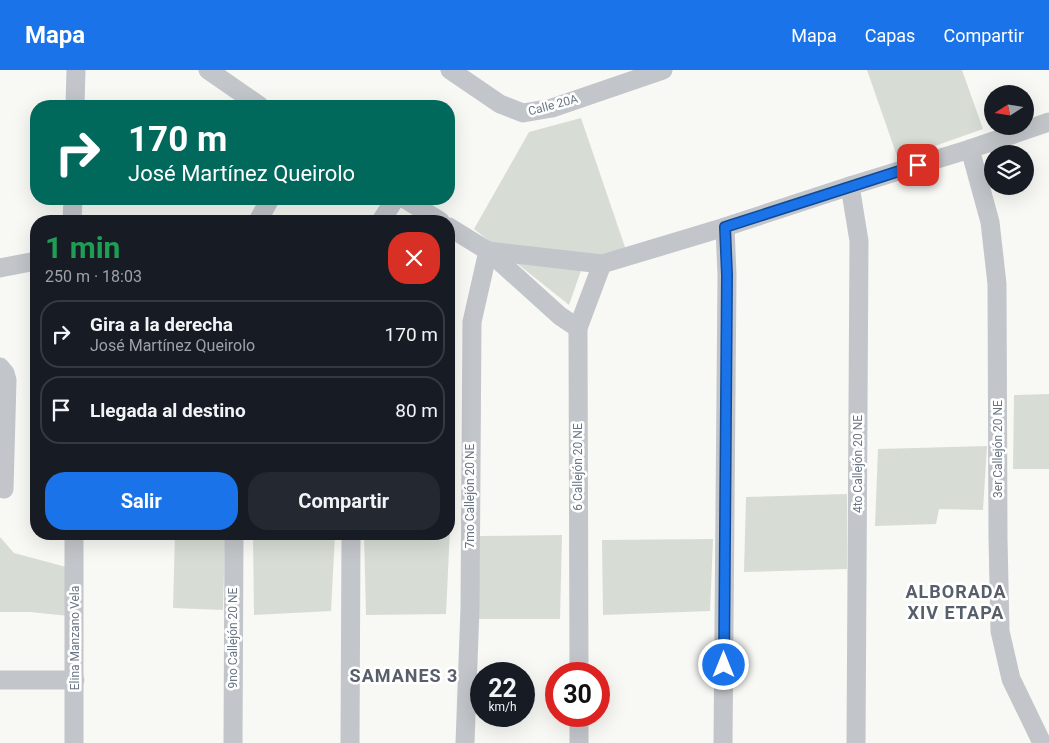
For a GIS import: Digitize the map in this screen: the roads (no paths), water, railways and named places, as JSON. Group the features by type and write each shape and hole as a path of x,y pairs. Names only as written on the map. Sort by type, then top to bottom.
{"street":[{"path":"75,100 76,70"},
{"path":"208,70 251,100"},
{"name":"Calle 20A","path":"450,70 500,104 523,113 552,108 663,70"},
{"path":"488,251 602,264 725,227 1049,122"},
{"name":"3er Callejón 20 NE","path":"970,149 990,222 997,284 1000,630 1011,679 1042,743"},
{"name":"4to Callejón 20 NE","path":"850,186 859,241 856,743"},
{"path":"415,205 430,215"},
{"path":"723,743 727,285 725,227"},
{"path":"455,231 488,251 560,316 578,328"},
{"name":"7mo Callejón 20 NE","path":"465,743 470,608 472,322 488,251"},
{"path":"0,268 30,262"},
{"name":"6 Callejón 20 NE","path":"579,662 578,328 602,264"},
{"path":"0,367 5,373 6,380 4,489"},
{"name":"Elina Manzano Vela","path":"74,540 74,743"},
{"name":"9no Callejón 20 NE","path":"233,743 234,540"},
{"path":"350,540 350,743"},
{"path":"0,680 75,680"},
{"path":"579,727 579,743"}],"district":[{"name":"ALBORADA XIV ETAPA","path":"956,601"},
{"name":"SAMANES 3","path":"404,675"}]}
